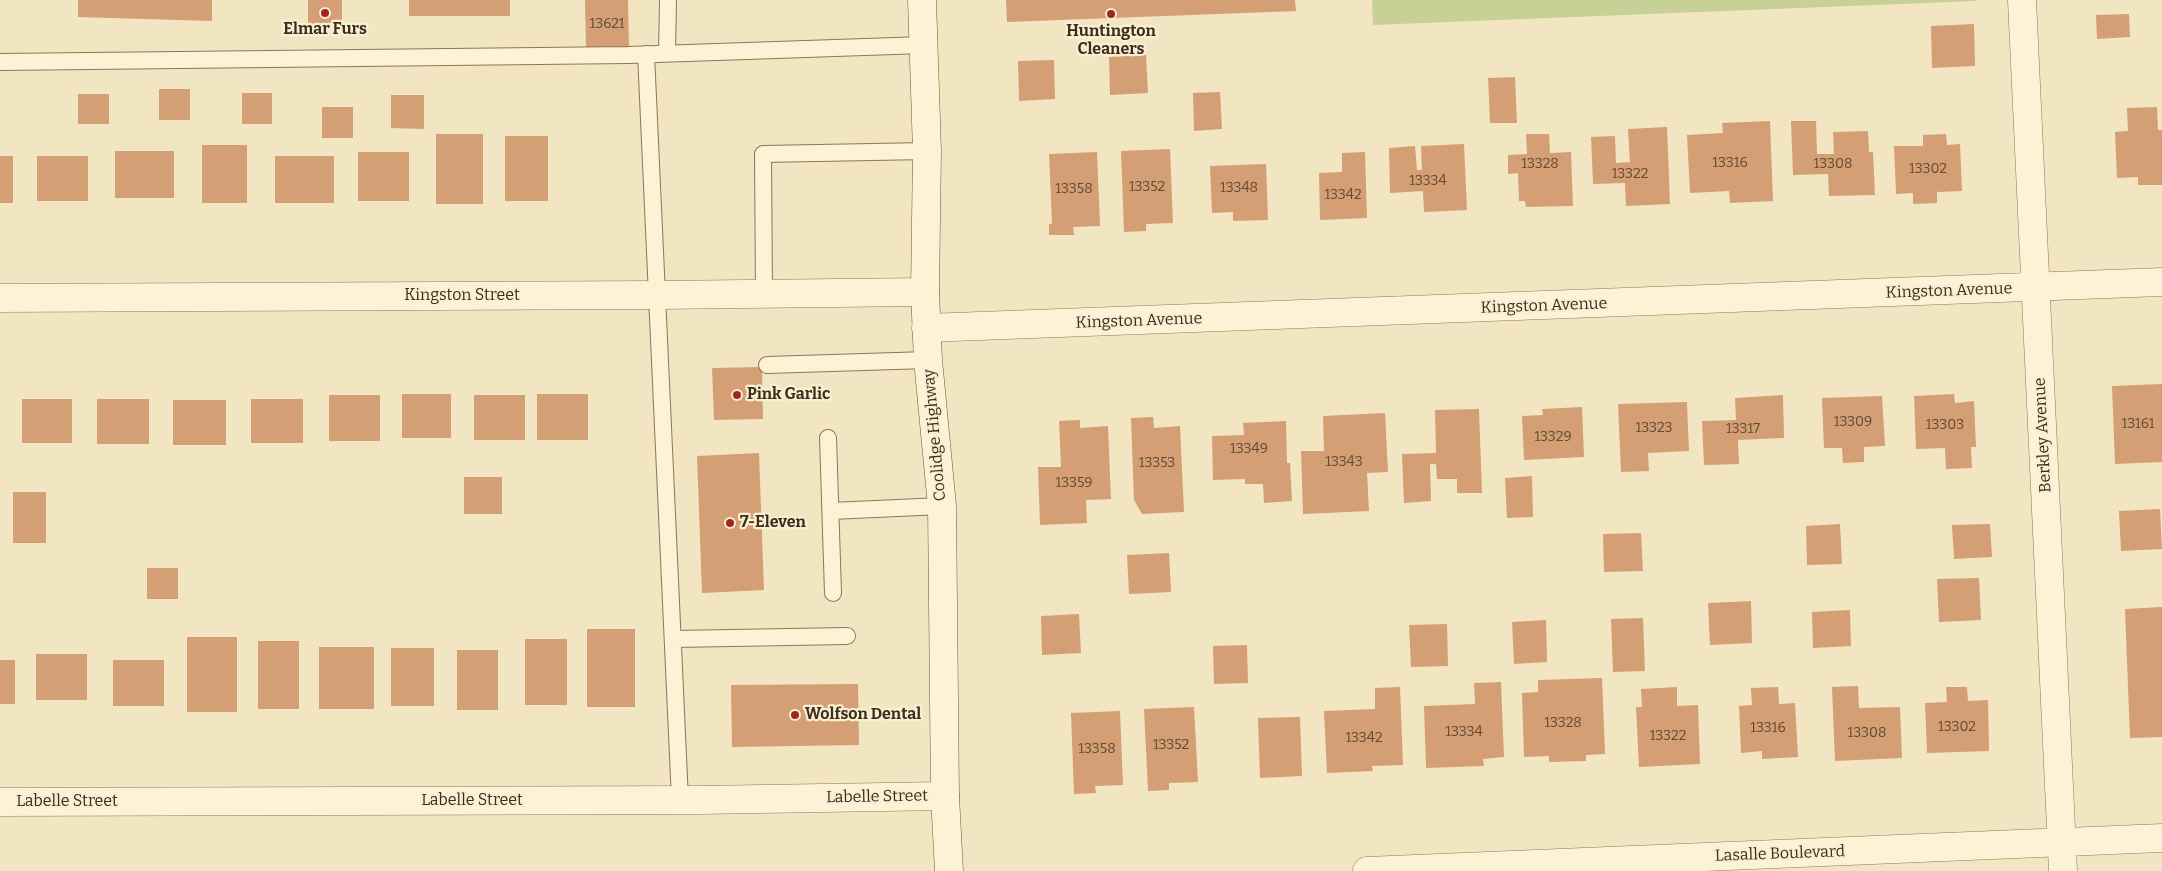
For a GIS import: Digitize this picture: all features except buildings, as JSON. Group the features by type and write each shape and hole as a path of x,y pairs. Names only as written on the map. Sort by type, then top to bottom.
{"street":[{"name":"Coolidge Highway","path":"922,0 927,151 924,292 928,360 942,506 945,796 949,871"},
{"name":"Berkley Avenue","path":"2022,0 2063,871"},
{"name":"Kingston Avenue","path":"926,328 2162,282"},
{"name":"Kingston Street","path":"0,298 924,292"},
{"name":"Labelle Street","path":"0,802 680,800 945,796"},
{"name":"Lasalle Boulevard","path":"1367,871 2162,838"}],"lane":[{"path":"667,53 668,0"},
{"path":"0,62 646,54 924,45"},
{"path":"646,54 680,800"},
{"path":"764,294 763,154 927,151"},
{"path":"767,365 928,360"},
{"path":"828,438 833,593"},
{"path":"831,511 942,506"},
{"path":"674,638 847,636"}],"green space":[{"path":"1372,0 1976,0 1976,1 1373,25"}],"place":[{"name":"Elmar Furs","path":"325,13"},
{"name":"Huntington Cleaners","path":"1111,14"},
{"name":"Pink Garlic","path":"737,395"},
{"name":"7-Eleven","path":"730,523"},
{"name":"Wolfson Dental","path":"795,715"}]}
